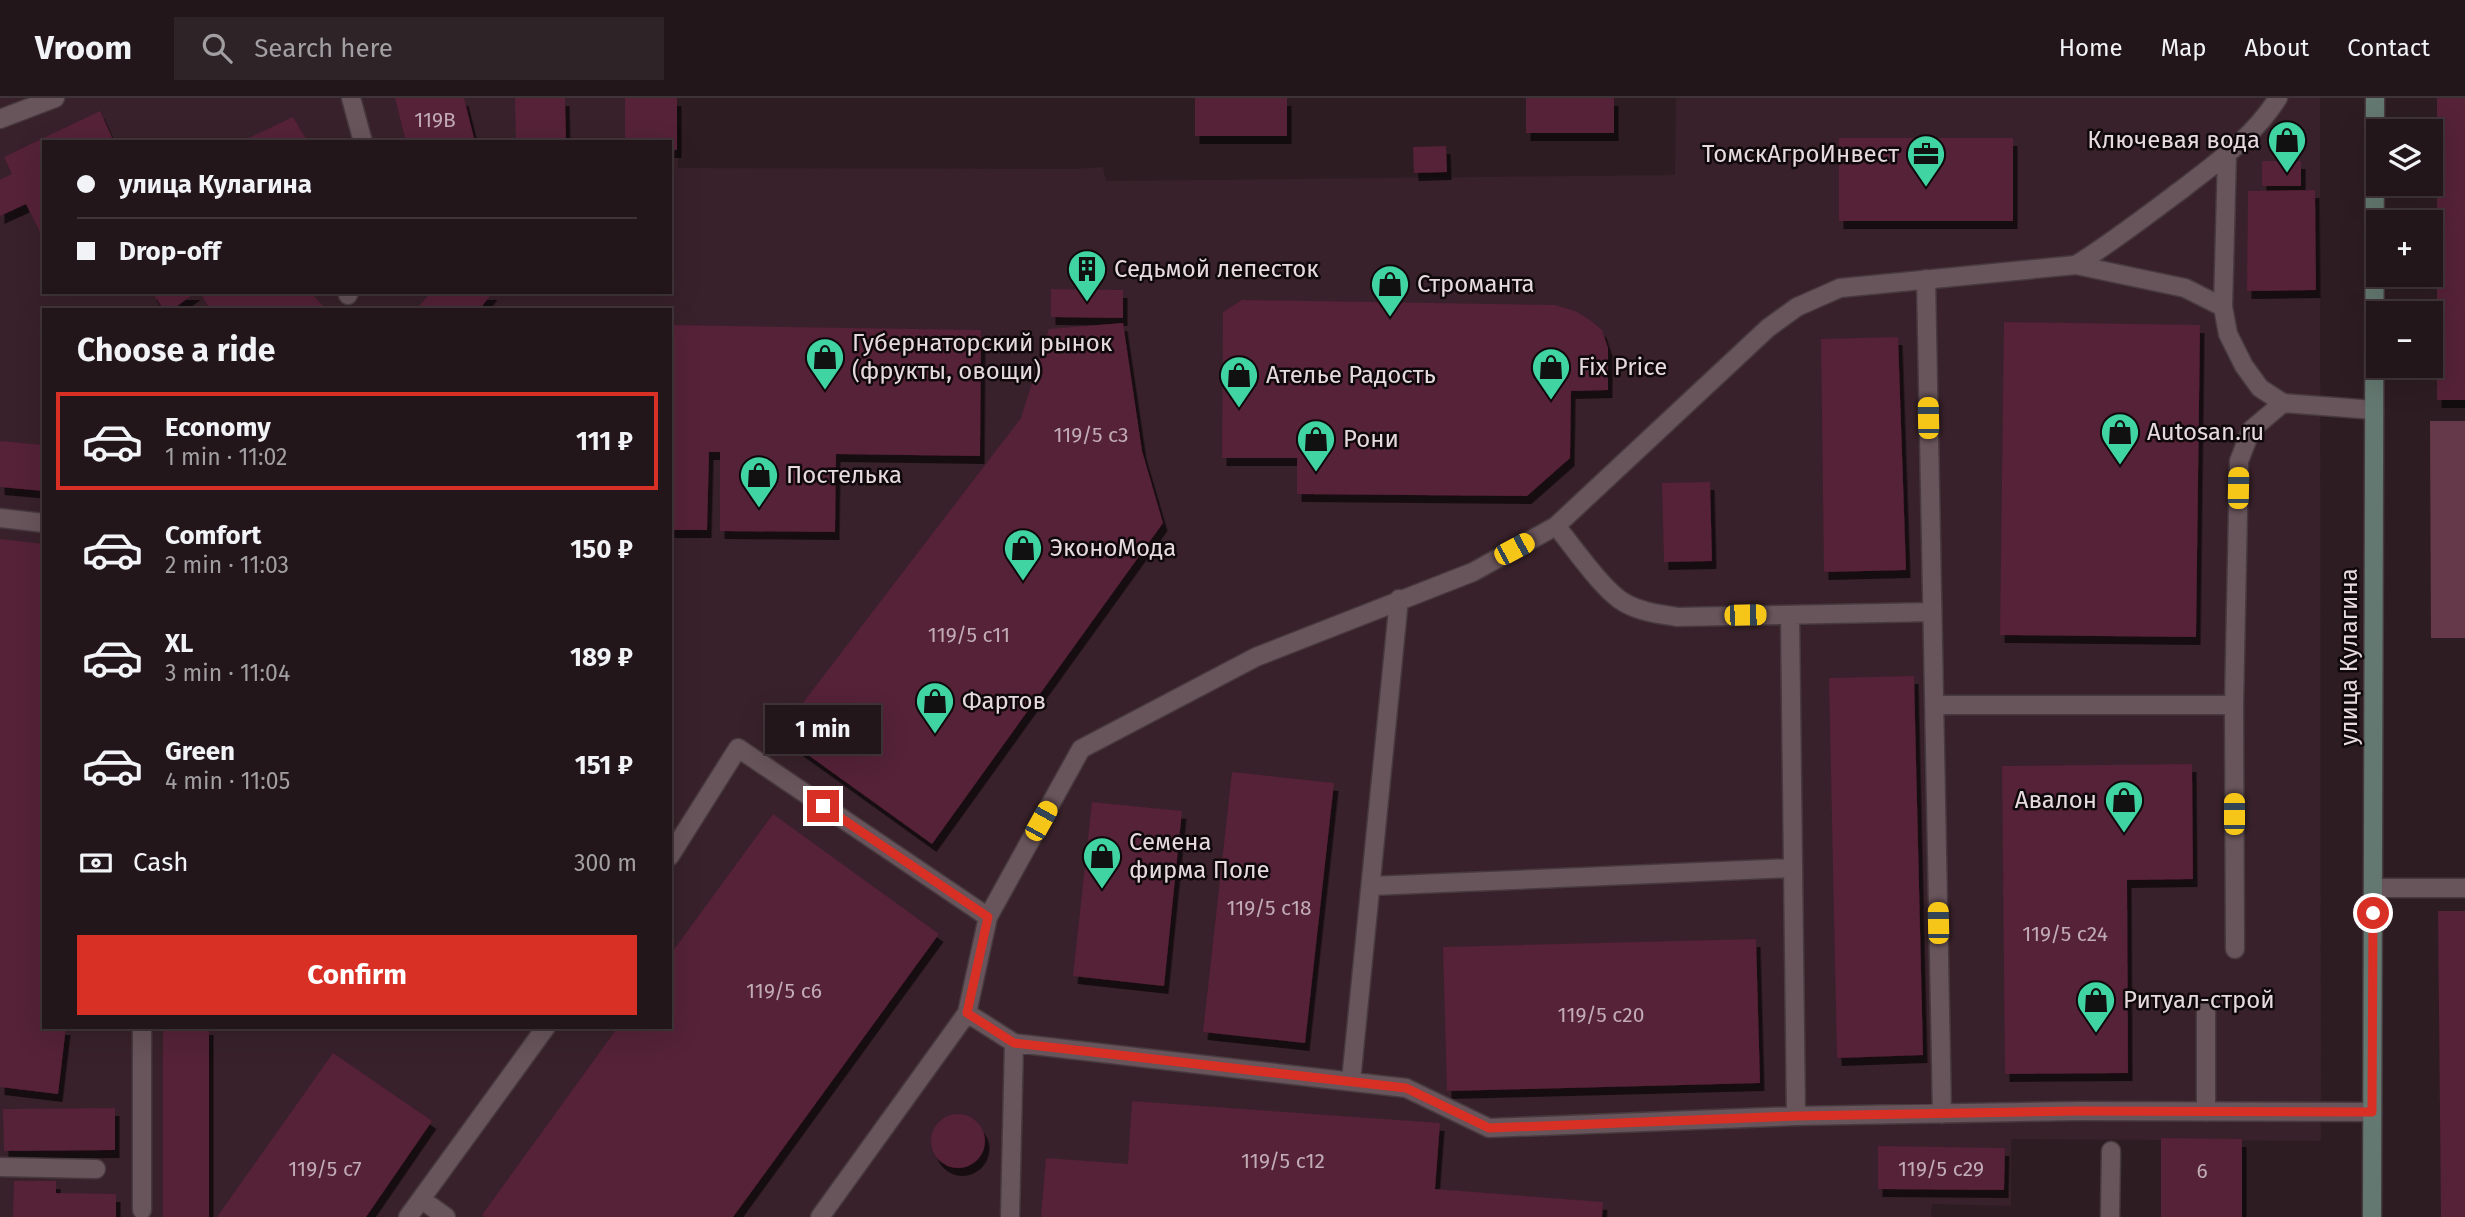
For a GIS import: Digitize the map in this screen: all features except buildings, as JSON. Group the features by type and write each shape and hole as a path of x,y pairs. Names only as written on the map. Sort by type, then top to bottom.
{"street":[{"name":"улица Кулагина","path":"2372,1217 2375,98"}],"lane":[{"path":"0,119 55,98"},
{"path":"351,98 362,140"},
{"path":"2076,265 2123,235 2227,154 2263,122 2278,98"},
{"path":"2227,154 2224,307 2228,334 2244,366 2260,388 2283,403 2374,410"},
{"path":"820,1217 967,1013 988,917 1081,749 1256,657 1473,572 1556,526 1768,328 1797,307 1840,288 2076,265 2185,288 2224,307"},
{"path":"1926,279 1942,1114"},
{"path":"2235,949 2234,705 2239,461 2251,430 2283,403"},
{"path":"0,518 42,523"},
{"path":"1556,526 1605,585 1623,602 1648,613 1677,617 1932,612"},
{"path":"1351,1080 1399,599"},
{"path":"1790,614 1796,1116"},
{"path":"1934,705 2234,705"},
{"path":"672,853 738,748 988,917"},
{"path":"1371,886 1793,868"},
{"path":"2373,888 2465,888"},
{"path":"2206,1010 2206,1112"},
{"path":"967,1013 1014,1043 1406,1088 1489,1128 1796,1116 2078,1111 2372,1112"},
{"path":"142,1029 142,1210"},
{"path":"408,1217 545,1029"},
{"path":"1010,1217 1014,1043"},
{"path":"2110,1151 2110,1217"},
{"path":"0,1167 96,1168"},
{"path":"421,1199 446,1217"}],"shaded area":[{"path":"0,98 677,98 678,168 1103,167 1106,181 1675,175 1676,98 2320,98 2321,1141 2011,1139 2011,1206 1932,1204 1931,1217 0,1217"},
{"path":"2430,421 2465,421 2465,638 2431,638"}],"place":[{"name":"Ключевая вода","path":"2287,174"},
{"name":"ТомскАгроИнвест","path":"1926,188"},
{"name":"Седьмой лепесток","path":"1087,303"},
{"name":"Строманта","path":"1390,318"},
{"name":"Губернаторский рынок (фрукты, овощи)","path":"825,391"},
{"name":"Fix Price","path":"1551,401"},
{"name":"Ателье Радость","path":"1239,409"},
{"name":"Autosan.ru","path":"2120,466"},
{"name":"Рони","path":"1316,473"},
{"name":"Постелька","path":"759,509"},
{"name":"ЭконоМода","path":"1023,582"},
{"name":"Фартов","path":"935,735"},
{"name":"Авалон","path":"2124,834"},
{"name":"Семена фирма Поле","path":"1102,890"},
{"name":"Ритуал-строй","path":"2096,1034"}],"route":[{"path":"823,806 988,917 967,1013 1014,1043 1406,1088 1489,1128 1796,1116 2078,1111 2372,1112 2373,913"}]}
